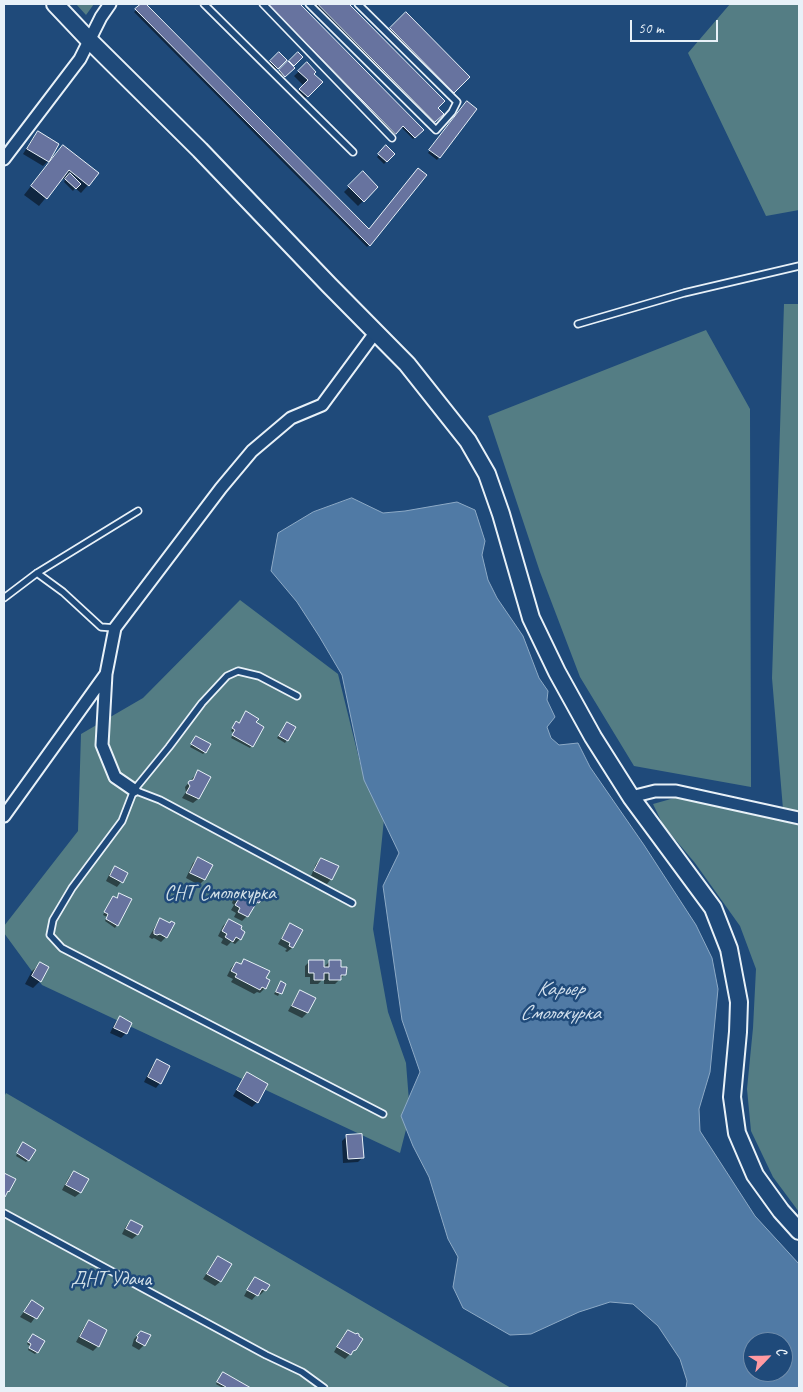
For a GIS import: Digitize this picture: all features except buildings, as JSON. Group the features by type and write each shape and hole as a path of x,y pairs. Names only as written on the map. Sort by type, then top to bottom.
{"street":[{"path":"56,4 407,364 468,441 487,474 501,514 531,618 566,688 631,797 713,908 730,949 739,1002 732,1097 737,1133 755,1175 781,1211 799,1231"},
{"path":"4,159 80,59 101,17 110,4"},
{"path":"134,790 116,777 102,745 106,674 115,628 221,488 252,451 291,418 322,405 375,333"},
{"path":"4,816 106,674"},
{"path":"631,797 654,790 676,791 799,818"}],"lane":[{"path":"204,4 353,152"},
{"path":"263,4 392,138"},
{"path":"309,4 436,130 452,112 457,102 358,4"},
{"path":"578,324 684,294 799,266"},
{"path":"4,598 37,573 138,511"},
{"path":"37,573 63,592 101,627 115,628"},
{"path":"296,696 259,676 238,671 227,676 202,703 134,790 122,821 72,888 53,920 50,935 62,948 383,1114"},
{"path":"134,790 160,800 352,903"},
{"path":"4,1213 266,1355 302,1372 324,1388"}],"green space":[{"path":"76,4 94,4 86,15"},
{"path":"730,4 799,4 799,210 766,216 688,53"},
{"path":"784,304 799,304 799,1212 773,1177 751,1131 747,1089 756,969 740,926 695,863 663,825 653,804 685,795 745,813 784,821 772,678"},
{"path":"706,330 750,409 751,787 634,766 580,677 540,572 488,416"},
{"name":"СНТ Смолокурка","path":"240,600 338,674 361,767 384,819 373,929 388,1012 406,1063 410,1114 400,1153 42,985 4,933 4,926 78,831 81,734 143,698"},
{"name":"ДНТ Удача","path":"6,1093 511,1388 4,1388 4,1097"}],"water":[{"name":"Карьер Смолокурка","path":"352,498 383,513 457,502 475,510 485,541 482,555 488,580 497,598 523,636 539,678 548,691 547,700 555,717 547,727 551,738 559,745 578,743 590,767 696,925 712,958 718,989 710,1072 699,1109 700,1131 755,1216 799,1264 799,1388 686,1388 687,1381 680,1359 658,1326 633,1304 610,1302 579,1312 531,1334 510,1335 463,1308 453,1287 458,1257 448,1239 429,1177 413,1146 401,1116 420,1072 402,1020 383,886 399,853 364,780 342,675 297,602 271,571 278,533 313,512"}]}
